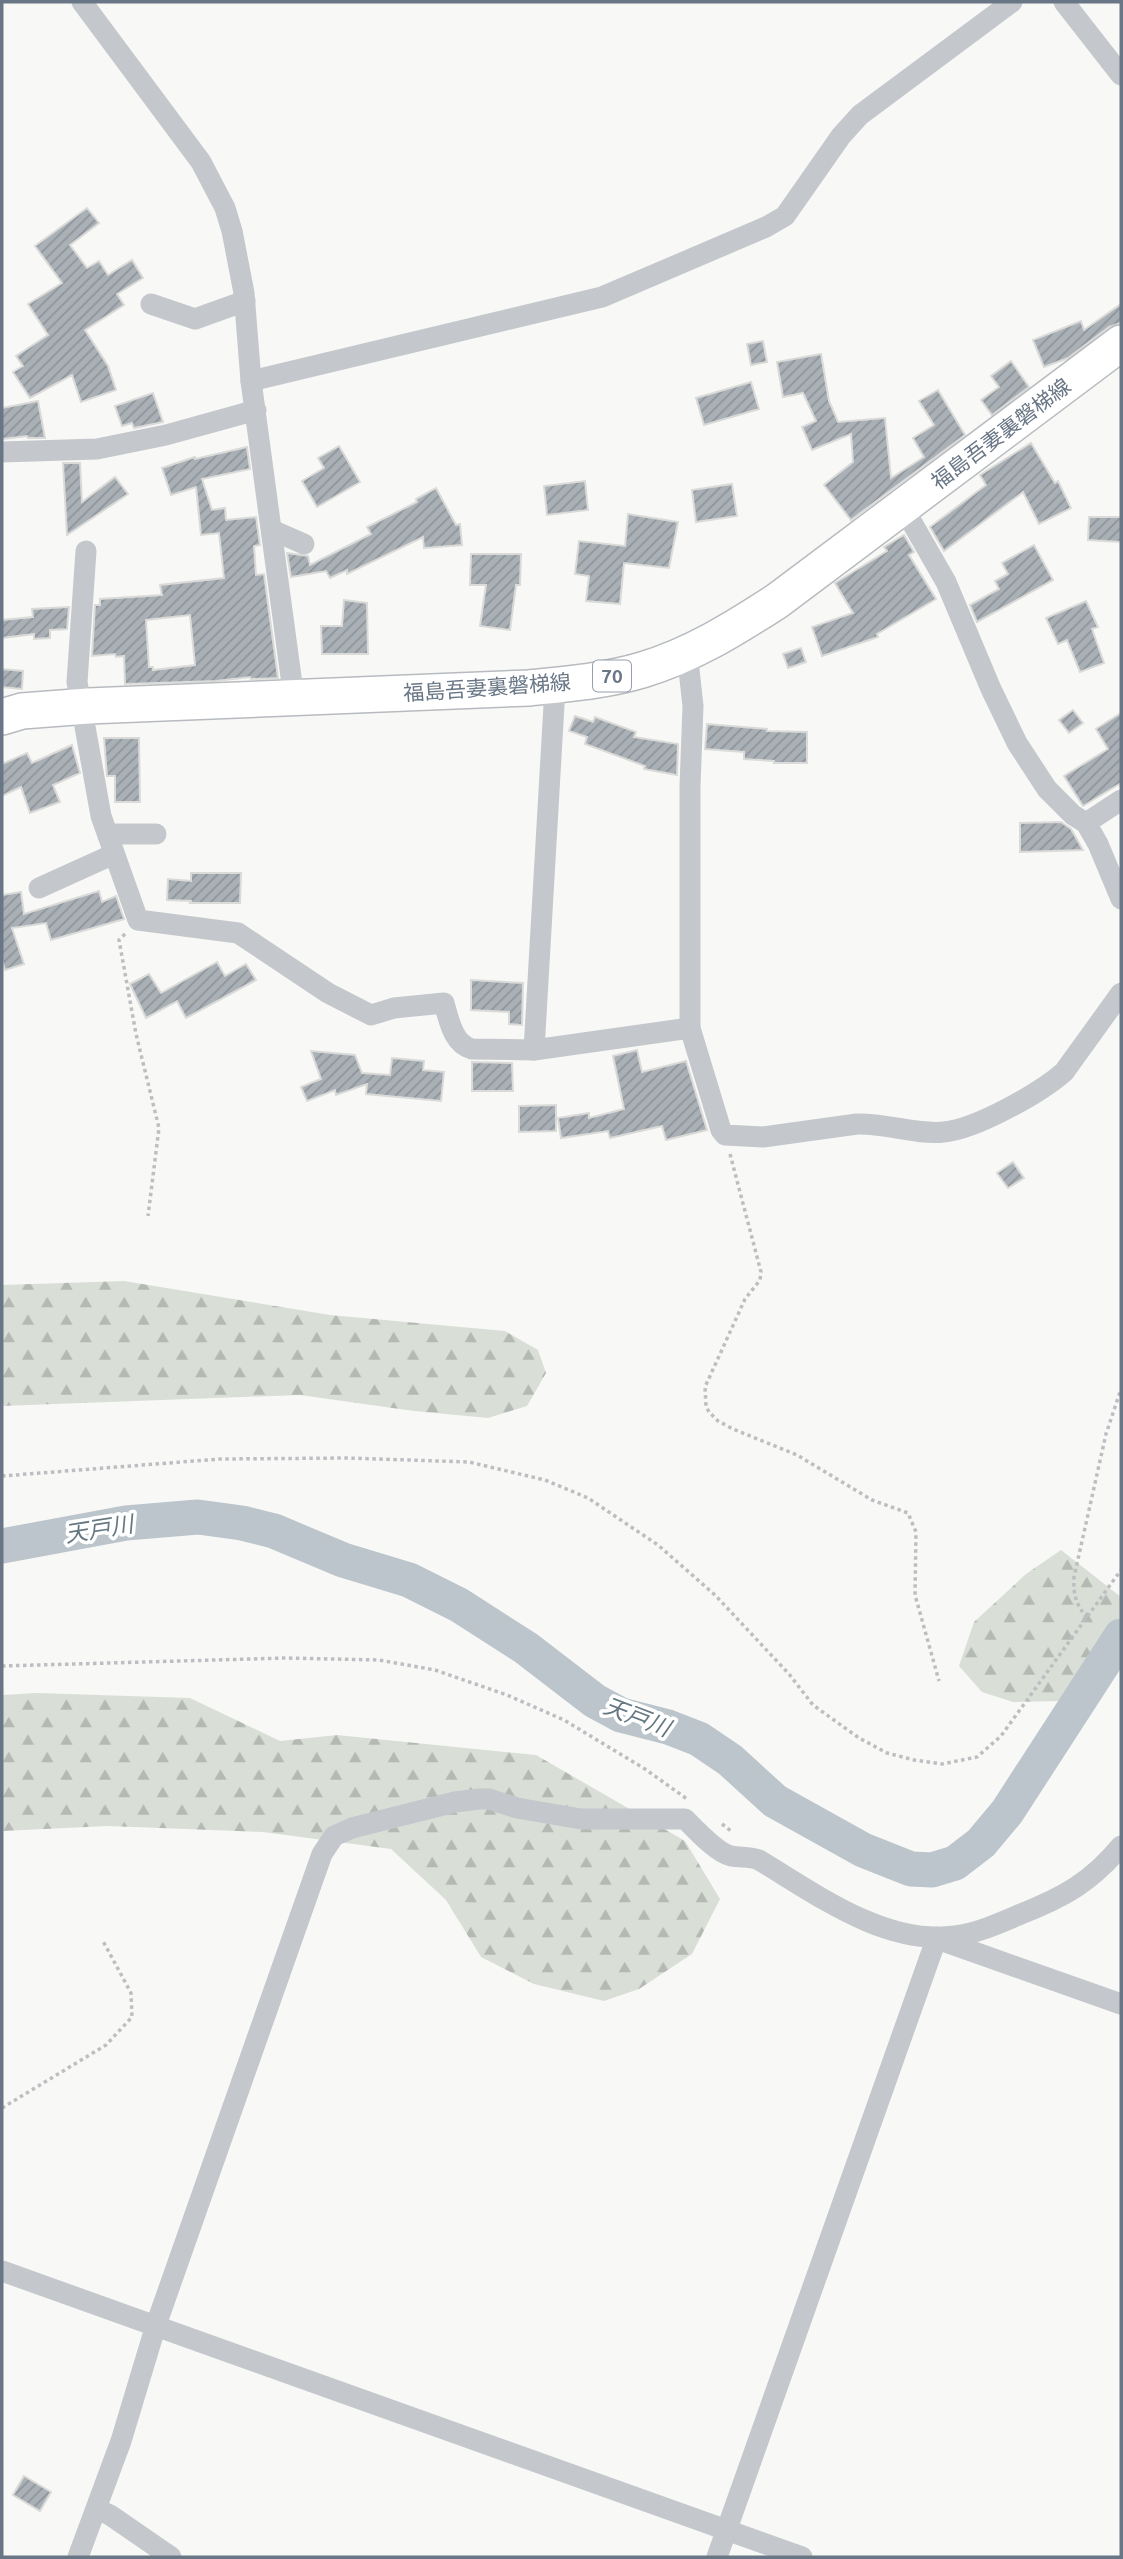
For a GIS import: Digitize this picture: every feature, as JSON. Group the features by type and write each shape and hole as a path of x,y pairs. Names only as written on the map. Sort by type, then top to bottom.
{"main road":[{"name":"福島吾妻裏磐梯線","path":"3,713 553,685 590,681 640,670 684,655 726,635 777,601 1121,343"}],"street":[{"path":"82,2 180,132 215,188 232,231 245,301 251,381 294,699"},
{"path":"251,381 602,297 766,227 785,216 792,208 828,155 860,115 1012,2"},
{"path":"1064,2 1121,75"},
{"path":"151,304 195,319 245,301"},
{"path":"2,452 97,449 166,435 256,410"},
{"path":"903,507 946,582 991,690 1017,743 1047,789 1073,815 1086,823 1098,844 1121,899"},
{"path":"272,530 304,544"},
{"path":"86,551 76,682 101,816 138,920 238,933 328,993 370,1015 394,1008 444,1003 454,1032 464,1047 534,1050 690,1028"},
{"path":"684,655 689,670 693,706 690,786 690,1028 721,1130 725,1135 763,1137 857,1124 920,1132 943,1133 960,1129 1003,1110 1056,1079 1064,1072 1121,993"},
{"path":"534,1050 553,685"},
{"path":"1086,823 1121,800"},
{"path":"38,888 111,844 156,834"},
{"path":"78,2557 121,2441 156,2325 322,1854 329,1842 342,1832 455,1802 479,1799 581,1819 685,1819 723,1852 732,1856 747,1855 760,1860 846,1914 900,1931 937,1937 971,1933 1049,1903 1100,1871 1121,1846"},
{"path":"937,1937 1121,2004"},
{"path":"717,2557 937,1937"},
{"path":"2,2270 802,2557"},
{"path":"97,2509 171,2557"}],"path":[{"path":"138,920 118,940 136,1034 159,1128 148,1216"},
{"path":"725,1135 750,1221 761,1272 760,1280 745,1299 705,1387 706,1406 718,1421 797,1455 872,1500 908,1513 916,1532 915,1595 939,1681"},
{"path":"1087,1618 1073,1594 1074,1577 1106,1434 1121,1389"},
{"path":"2,1476 220,1459 347,1458 469,1462 545,1480 589,1498 658,1545 715,1595 789,1674 813,1704 859,1738 887,1753 942,1764 977,1756 1001,1736 1121,1570"},
{"path":"2,1665 286,1658 379,1660 435,1670 507,1695 564,1720 646,1769 688,1800"},
{"path":"720,1824 731,1831"},
{"path":"2,2108 106,2045 132,2017 131,1993 103,1941"}],"green space":[{"path":"124,1281 330,1315 505,1331 538,1350 546,1373 527,1406 488,1418 300,1395 2,1406 2,1285"},
{"path":"1061,1550 1121,1597 1121,1657 1095,1683 1060,1701 1013,1702 982,1692 959,1666 974,1622 1026,1574"},
{"path":"37,1693 190,1698 280,1741 337,1735 536,1755 685,1841 720,1899 692,1954 639,1989 604,2001 534,1984 481,1957 446,1900 391,1849 263,1832 108,1826 2,1831 2,1695"}],"building":[{"path":"87,208 99,223 70,245 87,268 99,261 108,275 132,260 143,278 117,294 124,305 85,330 108,366 116,390 81,402 72,375 30,398 13,372 23,366 16,356 48,335 28,304 62,283 35,246"},
{"path":"1121,304 1121,323 1109,327 1068,358 1044,367 1033,340 1081,321 1084,330"},
{"path":"763,341 767,362 751,365 747,344"},
{"path":"821,354 829,401 838,422 885,418 891,478 924,457 913,438 934,425 919,401 938,390 965,435 851,520 824,485 853,462 851,434 812,450 802,427 816,421 803,393 783,397 777,362"},
{"path":"1011,361 1029,387 992,415 981,400 999,387 991,376"},
{"path":"751,382 759,409 704,425 696,398"},
{"path":"153,393 163,422 134,428 132,423 122,426 115,406"},
{"path":"38,401 45,438 27,436 2,439 2,408"},
{"path":"1031,443 1055,483 1058,481 1071,508 1039,524 1023,492 944,551 930,527 986,485 980,475"},
{"path":"339,446 360,482 317,507 302,481 324,468 318,458"},
{"path":"247,447 250,469 202,479 212,510 225,508 226,520 256,517 260,545 254,546 256,575 264,574 278,678 125,684 124,656 92,656 95,605 100,605 100,599 162,595 160,585 224,578 219,533 201,535 196,487 171,495 162,468","holes":["190,615 195,665 153,670 153,667 149,667 146,620"]},
{"path":"63,463 80,463 82,502 115,477 128,494 67,535"},
{"path":"585,481 588,510 547,515 544,486"},
{"path":"732,484 737,516 696,522 692,490"},
{"path":"436,488 456,525 460,524 462,545 424,548 423,537 347,574 347,570 330,578 326,571 291,577 287,553 308,556 310,565 371,534 367,527 417,502 416,499"},
{"path":"628,514 678,522 669,568 624,563 620,604 586,601 589,576 575,574 579,541 625,546"},
{"path":"1089,517 1121,517 1121,542 1088,540"},
{"path":"904,535 914,552 909,555 936,599 877,634 878,637 822,656 812,627 853,613 835,583 887,551 884,547"},
{"path":"1034,545 1053,580 977,622 970,605 999,589 995,581 1008,574 1002,563"},
{"path":"471,554 521,554 520,585 516,585 510,630 480,626 486,585 470,585"},
{"path":"344,600 367,603 368,654 322,654 321,626 342,626"},
{"path":"1086,601 1098,627 1092,629 1104,663 1080,672 1067,640 1058,644 1046,618"},
{"path":"69,607 67,629 50,630 50,638 34,639 34,634 2,638 2,620 33,617 32,609"},
{"path":"801,648 806,662 788,668 783,654"},
{"path":"2,669 23,671 22,689 2,687"},
{"path":"1073,710 1083,723 1069,733 1059,720"},
{"path":"1121,713 1121,783 1083,806 1064,776 1108,749 1096,729"},
{"path":"575,716 593,722 595,717 636,732 634,737 678,744 677,775 644,769 645,766 585,744 587,737 569,731"},
{"path":"707,724 767,731 807,732 807,763 744,759 744,752 705,749"},
{"path":"104,738 139,738 140,802 115,802 115,776 107,776"},
{"path":"72,745 80,773 53,785 60,802 30,813 21,787 2,796 2,764 27,753 32,763"},
{"path":"1061,822 1071,829 1083,850 1020,852 1020,823"},
{"path":"191,873 241,873 240,903 167,900 168,879 191,881"},
{"path":"99,891 102,902 116,896 124,919 51,940 46,923 12,928 24,964 5,970 2,960 2,895 21,892 24,914"},
{"path":"217,962 225,976 246,964 256,980 186,1018 177,1001 146,1018 130,984 149,974 161,993"},
{"path":"471,980 523,983 522,1025 509,1024 509,1012 471,1010"},
{"path":"637,1050 642,1072 686,1061 707,1130 666,1140 662,1126 610,1138 608,1131 561,1138 558,1118 589,1113 589,1118 624,1109 613,1056"},
{"path":"311,1051 355,1055 362,1073 390,1075 392,1058 424,1061 423,1070 444,1072 441,1101 366,1094 367,1084 336,1095 335,1090 307,1101 301,1087 321,1079"},
{"path":"472,1062 512,1063 513,1091 472,1091"},
{"path":"556,1105 556,1131 519,1132 519,1106"},
{"path":"1013,1162 1024,1178 1008,1188 997,1173"},
{"path":"24,2476 51,2492 40,2511 13,2495"}],"waterway":[{"name":"天戸川","path":"2,1546 126,1523 198,1517 274,1531 343,1560 409,1580 459,1605 526,1648 595,1701 621,1715 668,1727 699,1739 730,1760 775,1801 863,1850 911,1869 932,1870 955,1863 981,1843 1007,1812 1121,1636"}]}
